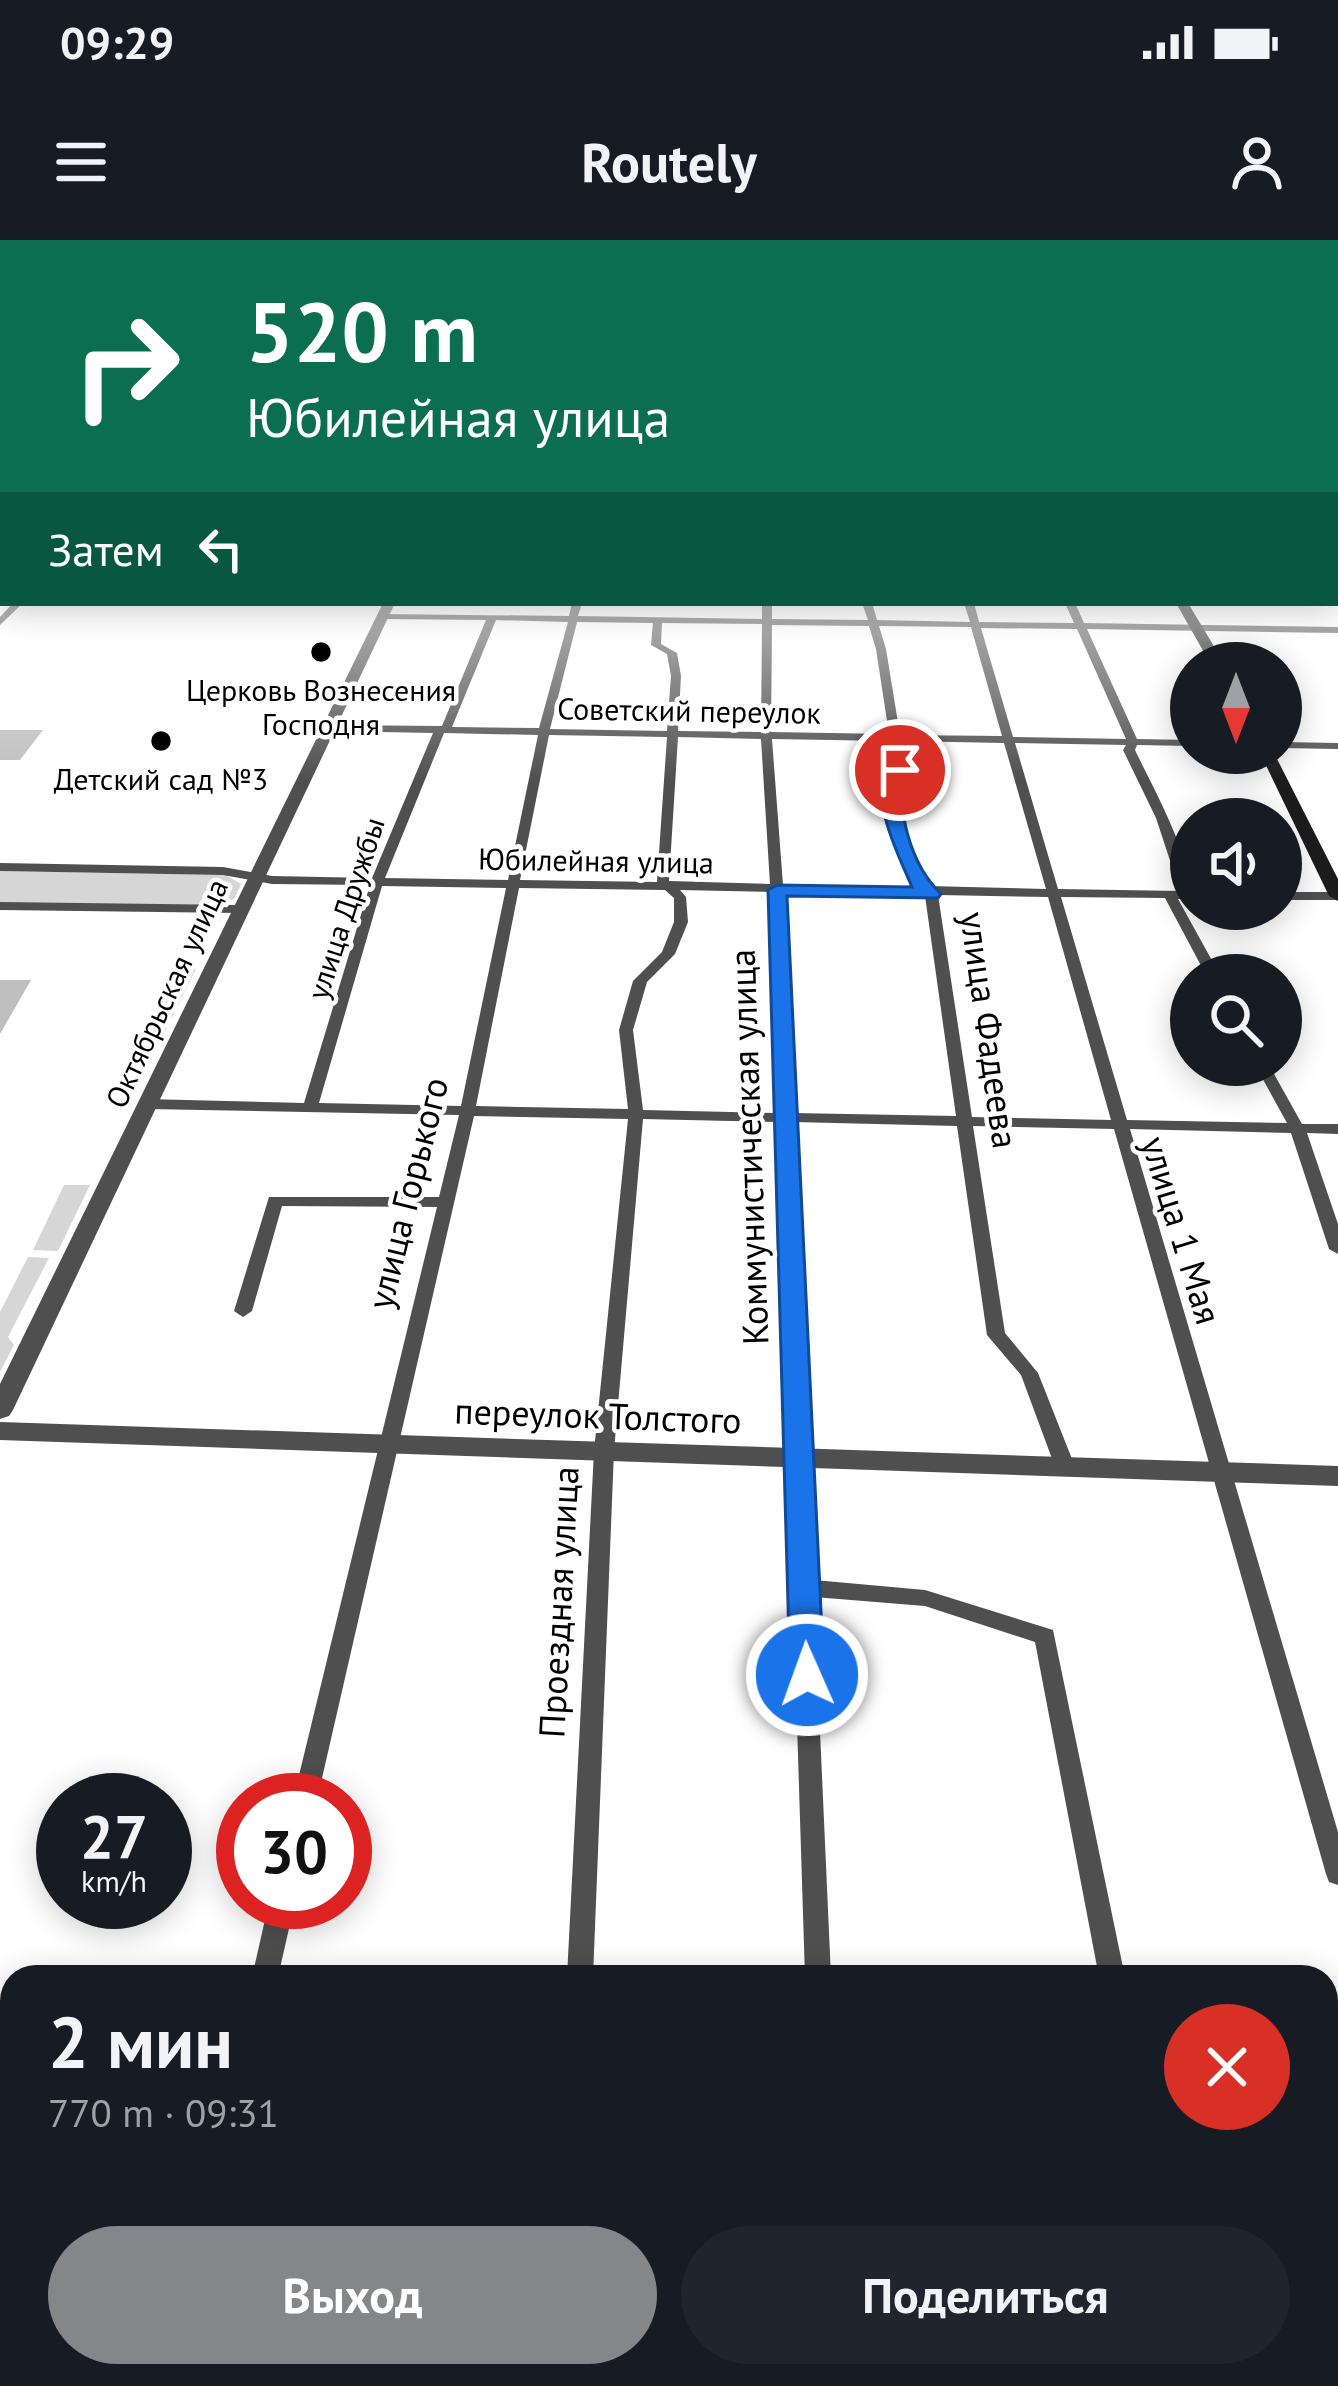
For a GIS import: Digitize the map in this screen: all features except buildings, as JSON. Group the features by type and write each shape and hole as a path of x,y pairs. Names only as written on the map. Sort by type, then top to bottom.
{"main road":[{"path":"1184,606 1204,642"},
{"path":"1277,774 1338,896"}],"street":[{"path":"478,617 484,606"},
{"path":"666,620 676,606"},
{"name":"улица Фадеева","path":"868,606 896,738 900,770 891,792 895,822 922,888 932,894 996,1335 1029,1373 1064,1464"},
{"name":"улица 1 Мая","path":"969,606 1116,1124 1338,1874"},
{"path":"1071,606 1170,841"},
{"path":"386,609 492,618 576,611 666,620 767,612 872,624 1338,630"},
{"name":"Октябрьская улица","path":"0,1410 386,609"},
{"name":"улица Горького","path":"311,1773 385,1444 468,1110 544,731 576,611"},
{"name":"Коммунистическая улица","path":"767,612 766,736 777,890 818,1965"},
{"name":"улица Дружбы","path":"310,1107 377,882 492,618"},
{"name":"Проездная улица","path":"581,1965 604,1451 636,1114 626,1030 640,981 668,955 681,922 680,897 663,882 676,676 672,653 656,645 666,620"},
{"name":"Советский переулок","path":"330,728 1170,743"},
{"path":"1302,745 1338,746"},
{"name":"Юбилейная улица","path":"0,868 223,871 254,879 377,882 1169,896"},
{"path":"1169,896 1201,954"},
{"path":"1302,896 1338,896"},
{"path":"0,906 239,909"},
{"path":"1274,1086 1297,1128 1338,1250"},
{"path":"147,1104 1338,1129"},
{"path":"243,1311 275,1201 446,1202"},
{"name":"переулок Толстого","path":"0,1431 1338,1476"},
{"path":"803,1588 925,1598 1046,1636 1110,1965"},
{"path":"268,1965 276,1929"}],"shaded area":[{"path":"0,871 226,875 241,884 234,899 213,906 0,903"},
{"path":"177,969 196,969 155,1052 135,1051"},
{"path":"64,1185 90,1185 58,1251 33,1250"},
{"path":"28,1257 49,1258 8,1337 14,1345 0,1372 0,1312"}],"place":[{"name":"Церковь Вознесения Господня","path":"321,652"},
{"name":"Детский сад №3","path":"161,741"}],"route":[{"path":"807,1675 777,890 932,894 922,888 895,822 891,792 900,770"}]}
